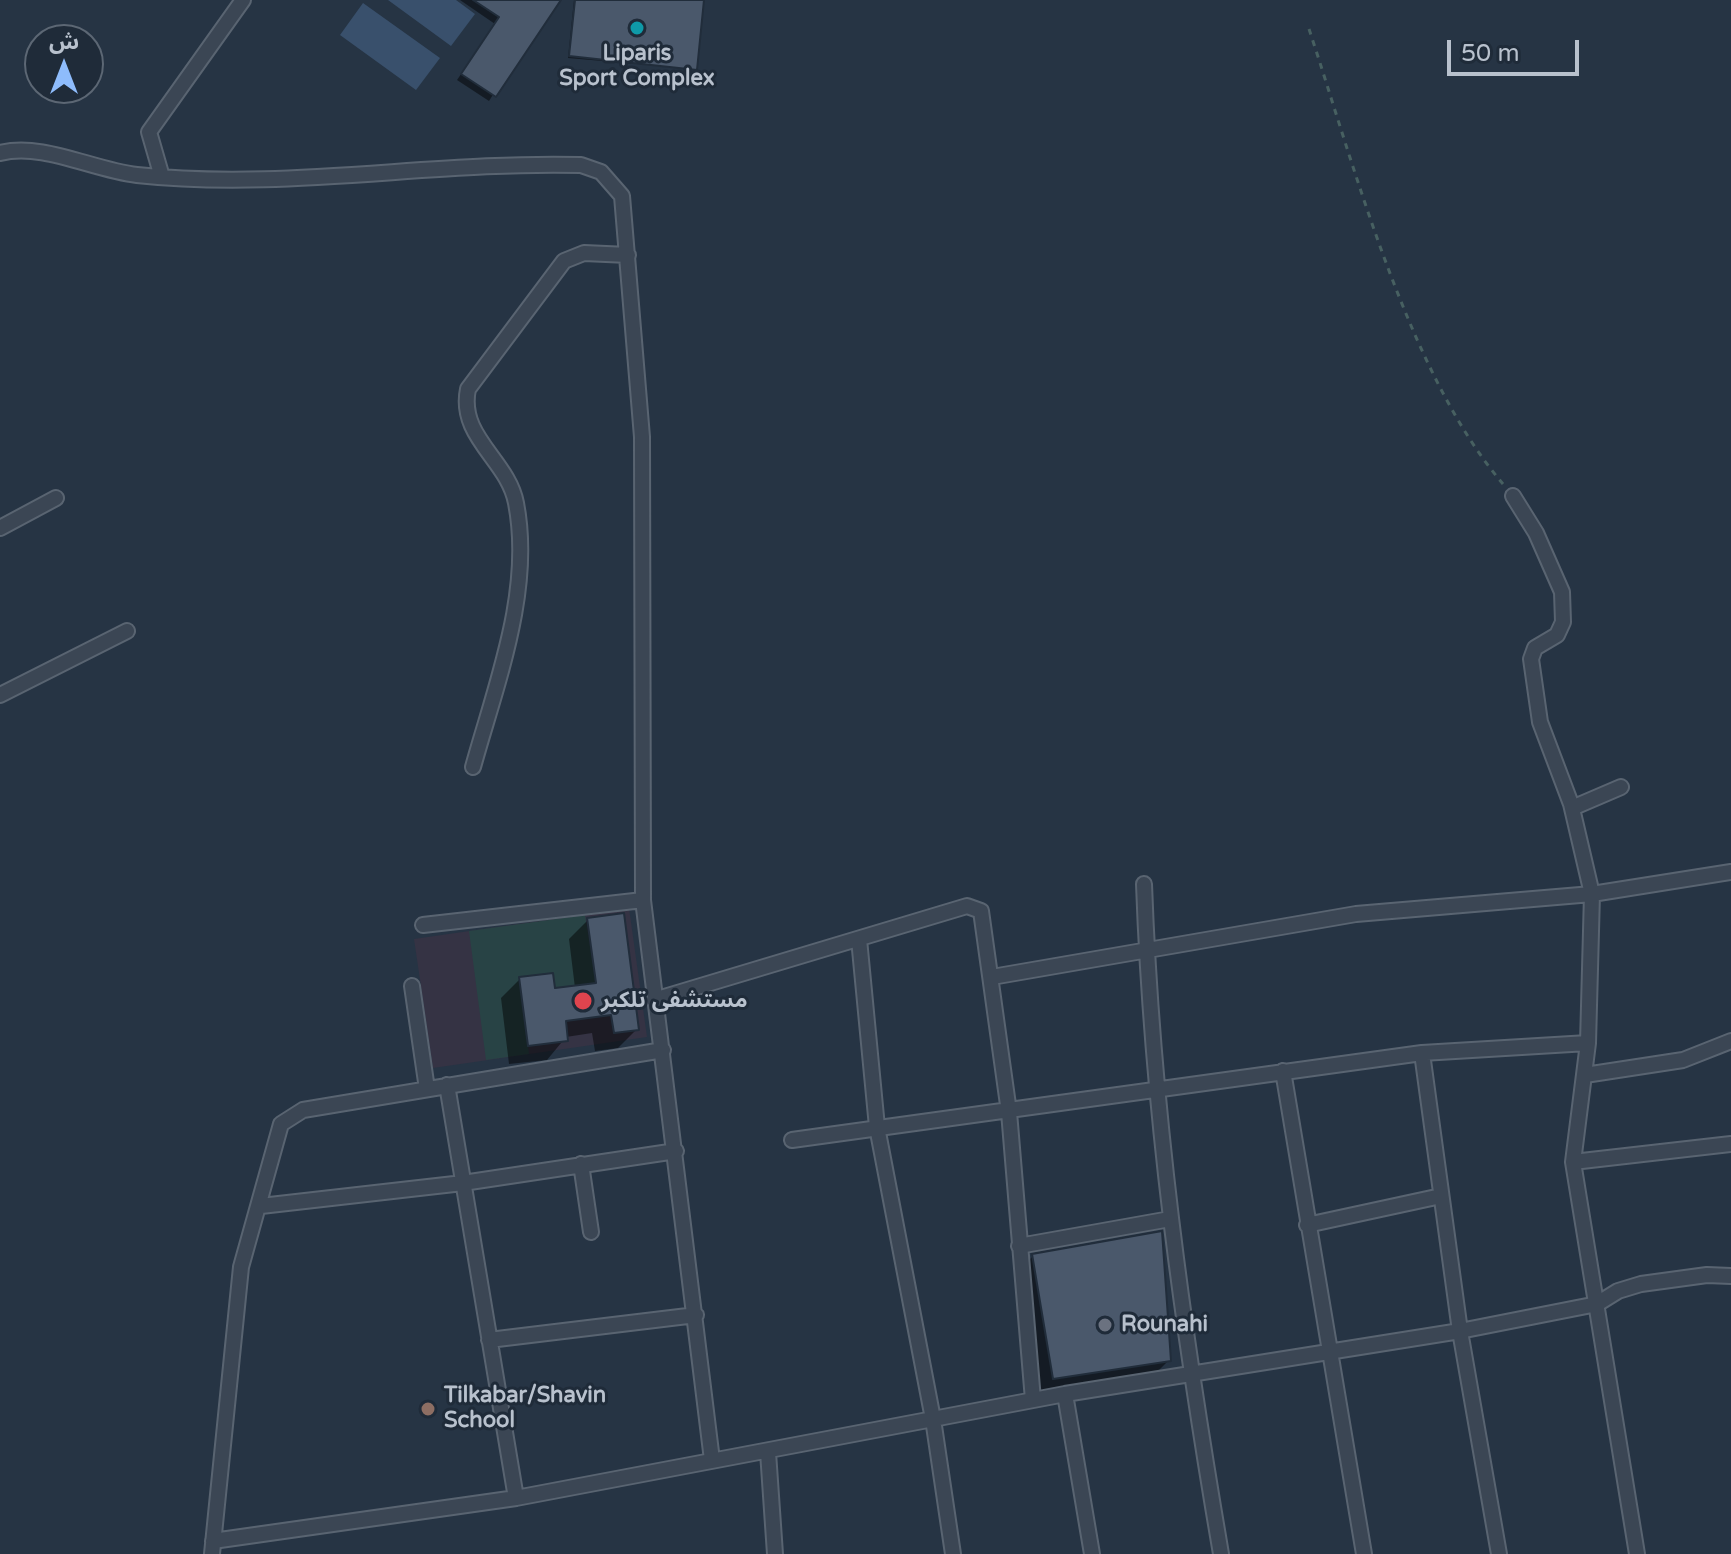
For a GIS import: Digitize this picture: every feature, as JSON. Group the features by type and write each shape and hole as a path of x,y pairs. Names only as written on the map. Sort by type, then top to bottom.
{"street":[{"path":"162,177 149,132 243,0"},
{"path":"0,153 33,150 109,171 226,180 581,165 601,172 622,196 642,437 643,900 712,1460"},
{"path":"473,767 516,600 518,549 515,496 472,430 466,399 468,389 564,261 584,253 628,255"},
{"path":"1513,496 1536,533 1562,592 1563,622 1557,635 1535,648 1531,659 1540,722 1572,808 1592,894 1588,1043 1573,1162 1637,1554"},
{"path":"0,528 56,498"},
{"path":"0,695 127,631"},
{"path":"1572,808 1621,787"},
{"path":"992,977 1356,914 1592,894 1731,872"},
{"path":"1144,884 1146,950 1170,1219 1191,1374 1221,1554"},
{"path":"423,925 643,900"},
{"path":"654,1000 973,906 985,918 1009,1112 1033,1400"},
{"path":"859,939 877,1127 933,1419 953,1554"},
{"path":"412,986 427,1089"},
{"path":"1585,1075 1683,1060 1731,1041"},
{"path":"792,1140 1422,1053 1588,1043"},
{"path":"663,1050 303,1110 289,1115 275,1139 261,1206 241,1267 213,1548 516,1498 1065,1394 1460,1331 1597,1304 1618,1291 1641,1284 1707,1275 1731,1276"},
{"path":"1422,1053 1460,1331 1499,1554"},
{"path":"1283,1071 1364,1554"},
{"path":"447,1085 516,1498"},
{"path":"1573,1162 1731,1144"},
{"path":"261,1206 463,1183 676,1151"},
{"path":"581,1164 591,1232"},
{"path":"1307,1225 1441,1196"},
{"path":"1019,1246 1170,1219"},
{"path":"489,1340 696,1315"},
{"path":"1065,1394 1092,1554"},
{"path":"768,1452 775,1554"}],"path":[{"path":"1309,29 1405,307 1456,419 1484,463 1513,496"}],"shaded area":[{"path":"629,908 647,1037 433,1068 414,939"}],"green space":[{"path":"585,915 596,983 555,988 553,973 519,977 529,1054 486,1060 469,931"}],"water":[{"path":"388,0 456,0 475,14 451,46"},
{"path":"363,3 440,58 416,90 340,35"}],"building":[{"path":"473,0 561,0 496,97 461,74 499,17"},
{"name":"Liparis Sport Complex","path":"575,0 704,0 697,70 569,56"},
{"path":"624,913 639,1030 614,1033 611,1015 566,1021 568,1041 528,1046 519,977 553,973 555,988 596,983 587,918"},
{"path":"1162,1231 1171,1361 1053,1379 1032,1254"}],"place":[{"name":"Liparis Sport Complex","path":"637,28"},
{"name":"مستشفى تلكبر","path":"583,1001"},
{"name":"Rounahi","path":"1105,1325"},
{"name":"Tilkabar/Shavin School","path":"428,1409"}]}
